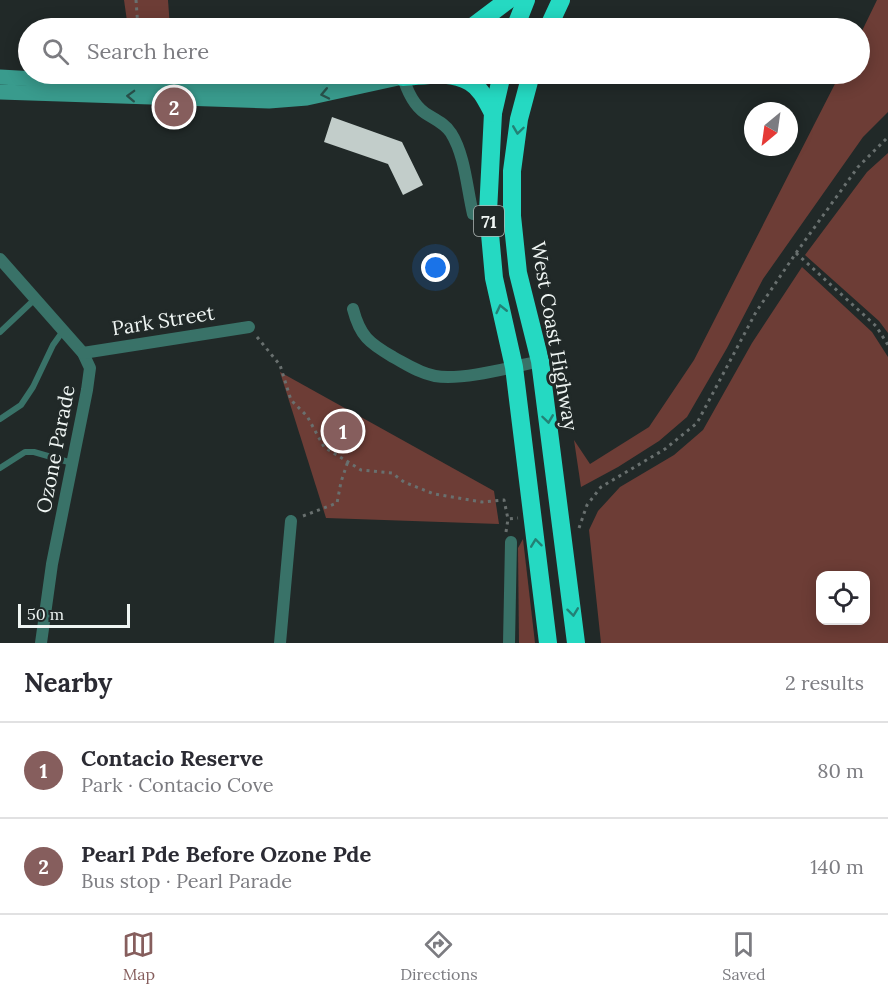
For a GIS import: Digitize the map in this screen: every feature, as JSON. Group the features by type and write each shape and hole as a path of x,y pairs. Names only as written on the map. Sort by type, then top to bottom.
{"highway":[{"path":"484,18 508,0"},
{"path":"519,18 526,0"},
{"path":"553,18 561,0"},
{"path":"473,84 482,94 493,113"},
{"name":"71","path":"500,84 493,113 488,212 494,278 514,366 548,643"},
{"name":"West Coast Highway","path":"528,84 519,119 512,171 512,216 518,273 540,361 576,643"}],"main road":[{"path":"0,77 18,78"},
{"path":"126,84 270,89 306,84"},
{"path":"0,92 269,101 307,98 368,84"}],"street":[{"path":"408,84 409,93 417,106 451,133 460,155 473,214"},
{"path":"0,259 83,353"},
{"path":"353,309 357,323 367,339 376,347 421,372 436,376 453,376 540,361"},
{"name":"Park Street","path":"83,353 249,327"},
{"name":"Ozone Parade","path":"41,643 52,564 87,390 90,368 83,353"},
{"path":"280,643 291,521"},
{"path":"508,643 511,542"}],"lane":[{"path":"0,332 36,299"},
{"path":"0,419 21,405 33,387 53,345 64,331"},
{"path":"0,468 25,452 34,452 72,463"}],"path":[{"path":"136,0 137,18"},
{"path":"578,531 587,505 601,487 665,449 697,423 756,312 858,167 888,137"},
{"path":"796,253 876,327 888,345"},
{"path":"249,327 280,365 291,400 307,416 324,447 361,470 392,473 404,482 434,494 482,502 504,500 508,519 533,517"},
{"path":"291,521 337,503 348,462"},
{"path":"560,513 574,511 587,505"}],"shaded area":[{"path":"124,0 168,0 169,18 127,18"},
{"path":"877,0 888,0 888,112 863,137 763,279 687,417 659,441 581,487 574,440 590,464 649,427 694,360 835,84 870,84 868,18"},
{"path":"888,153 888,333 879,321 805,255 867,172"},
{"path":"802,267 872,332 888,357 888,643 601,643 589,530 598,511 620,487 674,455 703,430 752,343"},
{"path":"280,372 494,491 499,524 326,518"},
{"path":"523,539 535,643 519,643 518,548"}],"building":[{"path":"332,117 402,142 423,185 403,195 388,164 324,142"}],"place":[{"name":"Pearl Pde Before Ozone Pde","path":"174,107"},
{"name":"Contacio Reserve","path":"343,431"}]}
